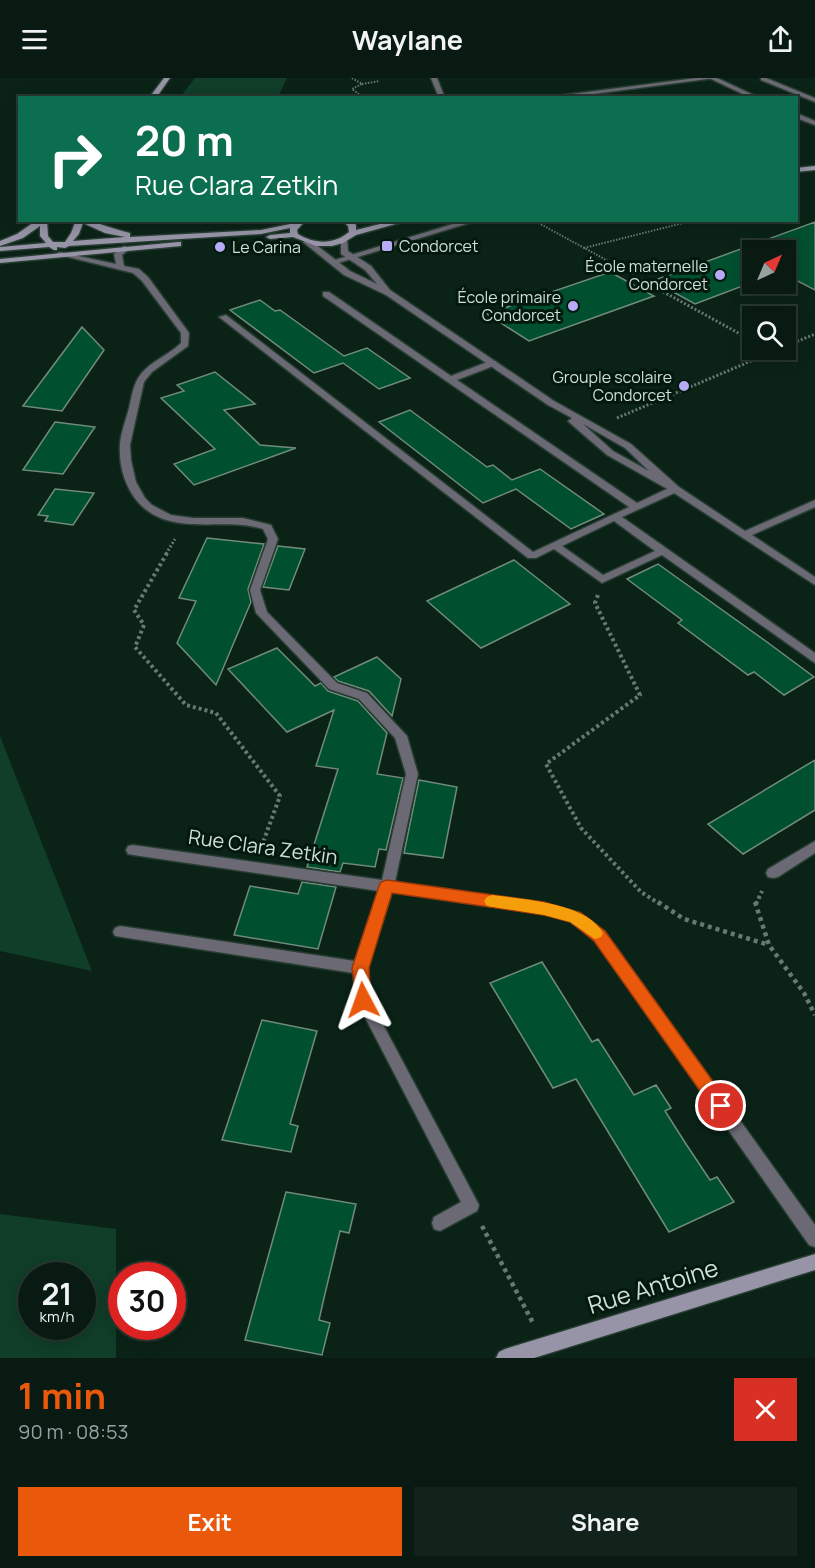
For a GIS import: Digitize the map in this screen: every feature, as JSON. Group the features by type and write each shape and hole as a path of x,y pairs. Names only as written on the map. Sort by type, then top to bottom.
{"main road":[{"path":"154,96 167,78"},
{"path":"798,170 815,168"},
{"path":"798,176 815,174"},
{"path":"0,244 20,236 40,222"},
{"path":"43,222 44,236 60,254"},
{"path":"60,254 75,234 79,222"},
{"path":"85,222 108,231 140,238"},
{"path":"0,249 140,238 261,232 300,222"},
{"path":"348,222 352,225 353,233"},
{"path":"0,261 294,235 307,242 326,243 344,240 353,233 399,222"},
{"path":"294,235 295,225"},
{"name":"Rue Antoine","path":"505,1358 815,1262"}],"street":[{"path":"434,78 441,96"},
{"path":"559,96 712,78 752,96"},
{"path":"763,79 812,99"},
{"path":"798,116 815,123"},
{"path":"332,262 473,222"},
{"path":"344,240 344,252 368,268 389,293"},
{"path":"307,242 347,273 389,293 551,403 628,446 675,489"},
{"path":"120,267 118,254 127,248"},
{"path":"60,254 136,271 145,279 185,333 185,344 176,354 151,368 140,382 124,448 132,490 146,507 167,517 186,520 254,522 267,527 273,538 255,590 262,613 333,686 363,696 401,736 412,774 387,886 360,968 363,1000 471,1205 440,1223"},
{"path":"326,294 636,507"},
{"path":"223,317 532,556 675,489"},
{"path":"451,379 493,363"},
{"path":"551,403 610,453 675,489 815,582"},
{"path":"744,535 815,503"},
{"path":"615,517 815,658"},
{"path":"555,545 602,580 663,551 667,554"},
{"path":"773,873 815,846"},
{"name":"Rue Clara Zetkin","path":"133,850 544,909 575,917 600,936 815,1239"},
{"path":"120,932 360,968"}],"path":[{"path":"352,78 362,84"},
{"path":"362,96 352,88 379,81"},
{"path":"537,222 742,335"},
{"path":"584,248 687,222"},
{"path":"796,342 815,334"},
{"path":"607,422 749,360"},
{"path":"186,520 135,610 144,625 135,647 186,705 216,713 280,796 253,867"},
{"path":"602,580 595,603 640,695 546,764 581,828 641,892 684,919 769,945"},
{"path":"773,873 755,902 769,945 804,993 815,1015"},
{"path":"471,1205 544,1345"}],"green space":[{"path":"195,78 287,78 278,96 181,96"},
{"path":"0,736 92,971 0,951"},
{"path":"0,1214 116,1229 116,1262 108,1262 108,1340 116,1340 116,1358 0,1358"}],"building":[{"path":"815,222 815,290 796,280 796,240 766,240"},
{"path":"742,249 742,286 695,304 653,281"},
{"path":"610,272 654,296 529,341 487,314"},
{"path":"260,300 275,311 280,310 344,356 367,348 410,378 379,389 343,363 314,373 230,310"},
{"path":"82,327 104,350 62,411 23,406"},
{"path":"215,372 255,404 224,410 260,445 296,448 194,485 174,464 215,449 161,398 184,391 177,385"},
{"path":"410,410 487,467 493,465 512,480 540,469 604,514 571,529 516,489 483,503 379,422"},
{"path":"55,422 95,427 63,474 23,470"},
{"path":"55,489 94,493 73,525 45,521 48,516 38,515"},
{"path":"207,538 264,544 248,589 251,602 216,685 177,643 196,601 179,598"},
{"path":"278,546 305,549 289,590 263,587"},
{"path":"514,560 570,604 481,648 427,601"},
{"path":"658,564 814,677 784,695 754,672 748,675 678,623 682,620 627,579"},
{"path":"277,648 315,686 321,683 328,691 358,701 387,733 377,774 403,778 386,850 379,849 375,867 343,863 340,872 307,867 338,769 316,766 334,710 287,732 228,669"},
{"path":"377,657 401,679 392,716 369,691 338,681 334,677"},
{"path":"815,760 815,810 743,854 708,824"},
{"path":"419,780 457,787 443,858 404,853"},
{"path":"302,882 336,887 318,949 234,935 250,886 298,894"},
{"path":"542,962 592,1042 598,1039 634,1095 656,1085 671,1108 665,1111 710,1180 717,1177 734,1202 669,1232 576,1079 553,1088 490,983"},
{"path":"262,1020 317,1031 290,1124 298,1126 291,1152 222,1140"},
{"path":"286,1192 356,1204 349,1233 340,1231 319,1320 330,1323 322,1355 245,1340"}],"slow traffic":[{"path":"492,901 544,909 575,917 595,933"}],"place":[{"name":"Condorcet","path":"387,246"},
{"name":"Le Carina","path":"220,247"},
{"name":"École maternelle Condorcet","path":"720,275"},
{"name":"École primaire Condorcet","path":"573,306"},
{"name":"Grouple scolaire Condorcet","path":"684,386"}],"route":[{"path":"363,1000 360,968 387,886 544,909 575,917 600,936 721,1106"}]}
